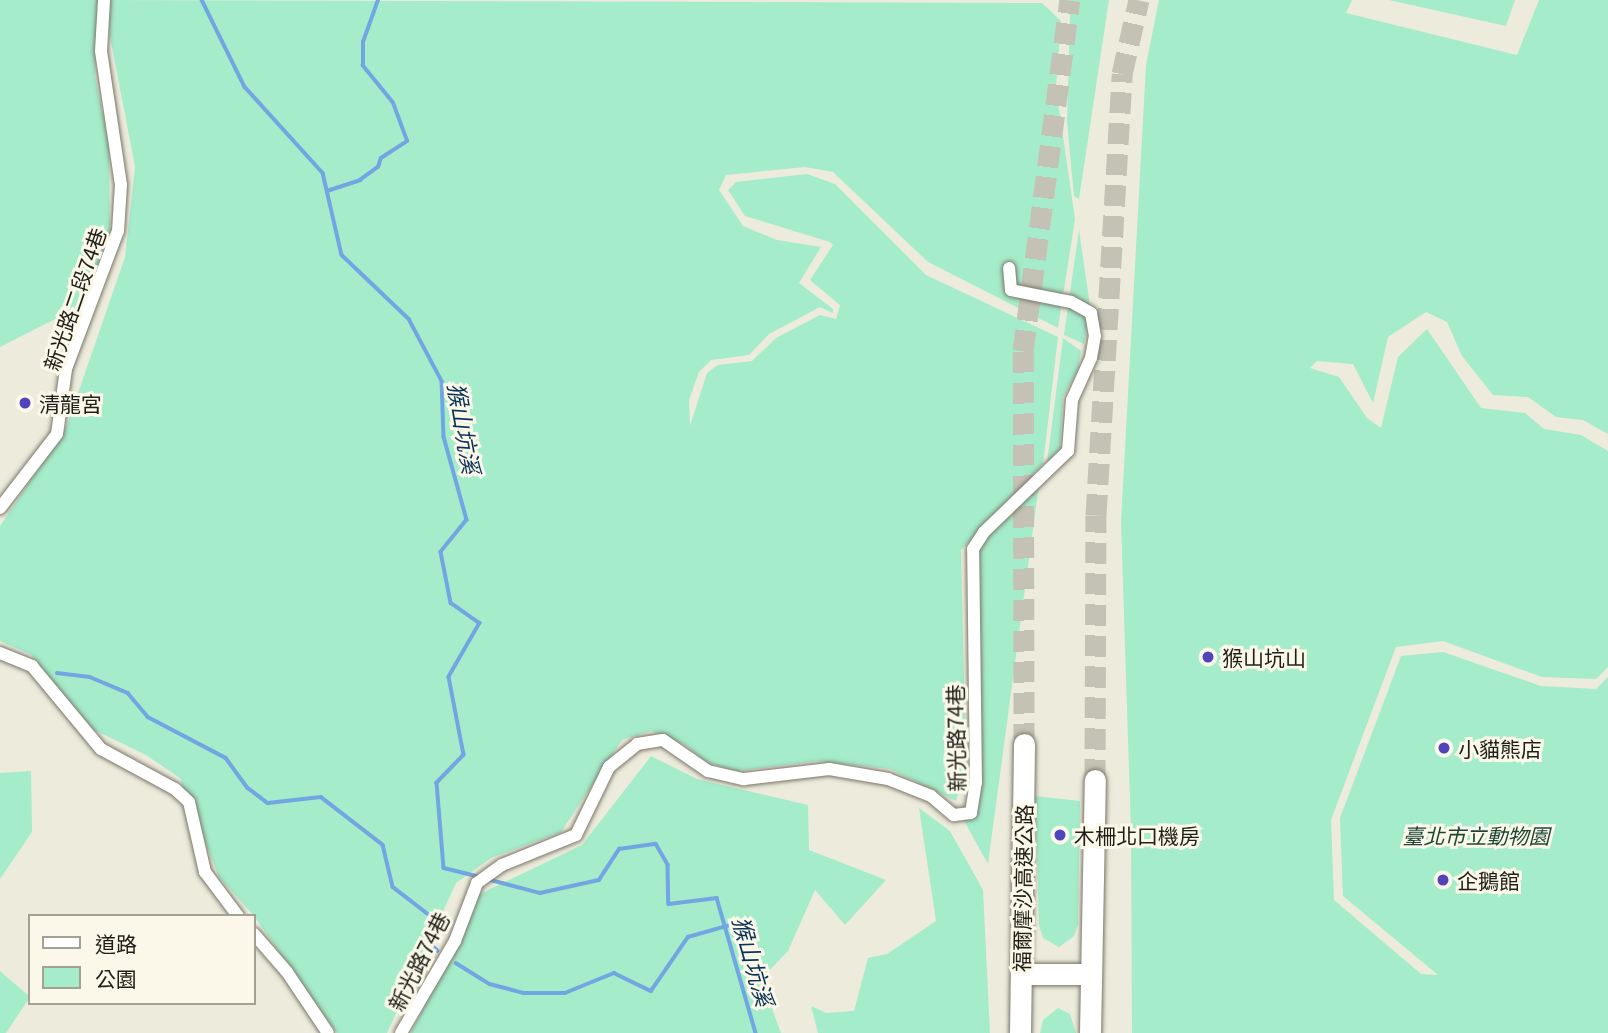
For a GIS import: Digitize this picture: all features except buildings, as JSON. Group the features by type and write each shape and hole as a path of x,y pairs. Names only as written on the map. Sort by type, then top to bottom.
{"highway":[{"name":"福爾摩沙高速公路","path":"1020,1033 1024,744"},
{"path":"1090,1033 1095,780"},
{"path":"1021,974 1090,974"}],"street":[{"name":"新光路二段74巷","path":"0,508 57,434 66,369 118,231 121,185 101,51 103,0"},
{"name":"新光路74巷","path":"401,1033 454,941 481,878 576,835 609,767 625,752 652,740 672,744 698,766 718,775 761,779 829,769 888,779 931,796 954,815 962,818 971,813 976,783 974,549 984,532 1068,451 1072,400 1091,358 1095,337 1091,313 1071,302 1011,290 1009,268"},
{"path":"0,653 32,666 101,749 175,789 189,802 205,872 236,914"},
{"path":"256,936 287,972 328,1033"}],"green space":[{"path":"0,0 98,0 95,76 109,145 110,243 81,306 0,347"},
{"path":"103,0 1042,3 1061,21 1056,88 1075,219 1058,328 928,262 833,172 805,167 726,175 719,190 743,226 777,240 821,247 799,283 833,309 833,313 820,307 769,334 749,355 711,360 699,372 689,400 690,426 707,373 718,365 752,361 776,338 820,315 836,319 840,305 810,280 833,245 745,216 728,190 736,182 807,174 835,184 926,275 1058,337 1043,464 961,550 966,765 956,801 890,769 817,761 737,771 708,763 684,744 651,731 622,740 561,832 491,858 456,883 387,1033 337,1033 256,919 256,914 252,914 219,877 180,778 146,755 86,726 31,655 0,641 0,526 66,428 125,257 135,167"},
{"path":"1060,0 1109,0 1079,199 1074,196 1067,122 1070,15"},
{"name":"臺北市立動物園","path":"1159,0 1352,0 1346,13 1517,55 1539,0 1608,0 1608,434 1583,420 1556,417 1528,397 1493,395 1462,356 1447,322 1426,312 1388,337 1373,403 1353,364 1317,361 1310,368 1339,377 1367,418 1381,428 1398,357 1427,329 1481,408 1525,413 1544,429 1581,435 1608,451 1608,667 1596,679 1542,677 1443,641 1396,647 1331,820 1334,900 1421,974 1438,975 1343,896 1340,818 1401,656 1443,652 1541,686 1596,689 1608,677 1608,1033 1132,1033 1131,831 1121,522 1146,65"},
{"path":"1389,0 1515,0 1506,26"},
{"path":"1079,230 1090,306 1084,344 1064,335"},
{"path":"1063,338 1081,351 1078,369 1063,397 1060,448 1047,463"},
{"path":"1040,477 988,864 963,819 976,774 967,583 970,552"},
{"path":"651,756 697,779 808,805 809,850 886,880 845,925 815,890 788,951 761,979 781,1033 411,1033 480,894 582,845"},
{"path":"31,771 32,832 0,879 0,773"},
{"path":"1035,796 1080,801 1078,924 1074,936 1059,947 1043,938 1039,925"},
{"path":"919,808 950,831 983,890 990,1033 818,1033 811,1006 826,1013 854,1011 868,958 887,954 936,921"},
{"path":"0,971 28,995 28,1000 6,1033 0,1033"},
{"path":"1058,1008 1070,1014 1076,1033 1040,1033 1043,1020"}],"waterway":[{"name":"猴山坑溪","path":"202,0 245,87 323,173 342,255 409,319 442,381 444,437 467,520 441,552 451,603 480,623 449,677 464,755 437,783 444,868 480,877"},
{"path":"327,191 360,180 378,167 381,158 407,141 393,103 363,66 363,42 378,0"},
{"path":"57,673 90,677 128,693 148,717 226,758 248,788 268,803 321,797 383,845 393,887 441,924 432,945 438,951"},
{"name":"猴山坑溪","path":"487,879 540,893 599,880 619,849 656,844 668,865 669,904 717,898 756,1033"},
{"path":"456,963 490,984 524,993 565,993 614,973 651,991 688,937 727,926"}],"tunnel":[{"path":"1024,744 1023,351 1070,0"},
{"path":"1095,780 1096,515 1122,74 1139,0"}],"place":[{"name":"清龍宮","path":"25,403"},
{"name":"猴山坑山","path":"1208,657"},
{"name":"小貓熊店","path":"1444,748"},
{"name":"木柵北口機房","path":"1060,835"},
{"name":"企鵝館","path":"1443,880"}]}
